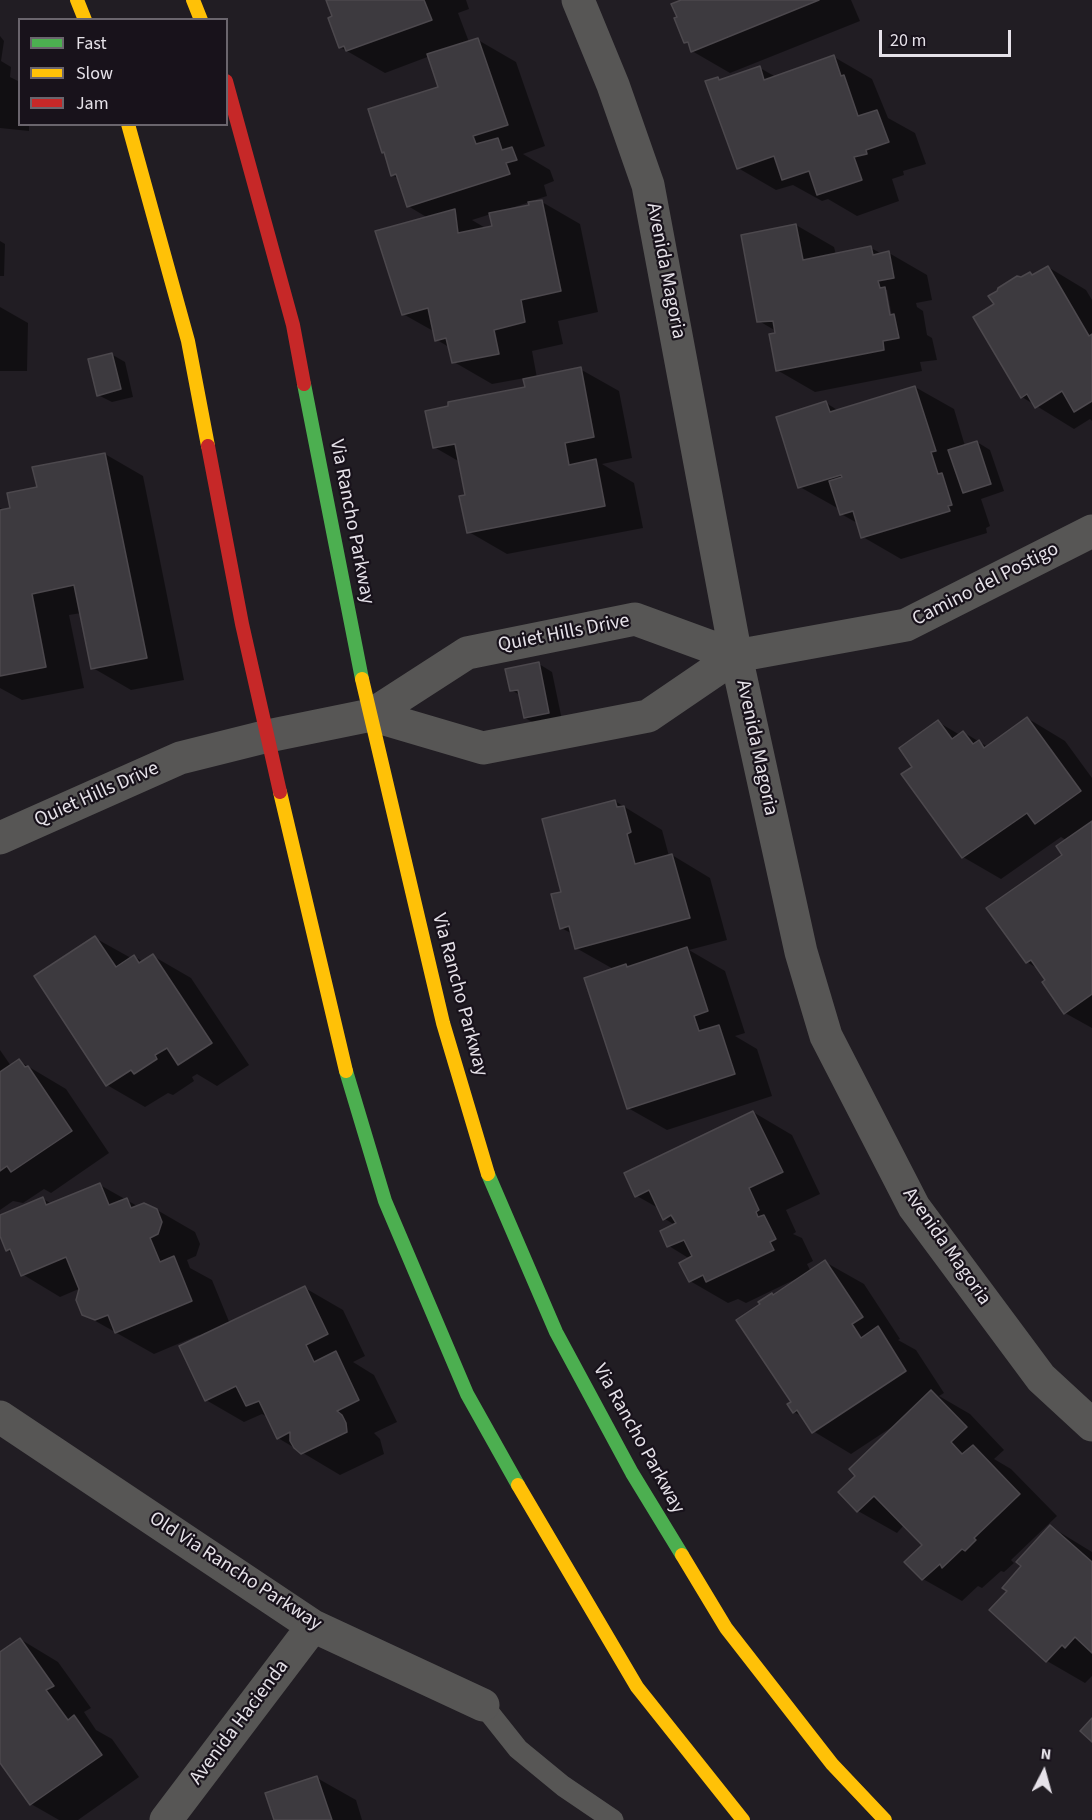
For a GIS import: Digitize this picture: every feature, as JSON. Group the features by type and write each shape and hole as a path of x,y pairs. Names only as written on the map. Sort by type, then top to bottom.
{"main road":[{"path":"77,0 84,18"},
{"path":"193,0 200,18"},
{"name":"Via Rancho Parkway","path":"228,88 293,325 356,653 443,1023 488,1171 556,1332 633,1473 726,1628 832,1764 885,1820"},
{"path":"129,126 188,341 243,624 289,834 345,1067 385,1201 467,1394 553,1546 637,1687 743,1820"}],"street":[{"name":"Avenida Magoria","path":"578,0 613,85 648,184 736,656 801,952 826,1036 914,1208 1041,1378 1092,1425"},
{"name":"Camino del Postigo","path":"736,656 906,625 1091,536"},
{"name":"Quiet Hills Drive","path":"0,838 180,758 268,736 371,715 467,653 635,619 736,656"},
{"name":"Quiet Hills Drive","path":"371,715 483,748 648,716 736,656"},
{"name":"Old Via Rancho Parkway","path":"0,1417 313,1626 483,1705"},
{"name":"Avenida Hacienda","path":"166,1820 313,1626"}],"lane":[{"path":"483,1705 518,1749 563,1786 613,1820"}],"building":[{"path":"326,0 424,0 432,20 346,51 344,46 339,48 328,18 332,16"},
{"path":"681,0 819,0 691,52 688,42 684,43 671,4"},
{"path":"478,38 508,125 473,136 476,144 498,138 502,150 512,147 517,160 506,163 510,174 407,207 396,174 391,176 368,109 438,87 427,54"},
{"path":"834,55 841,76 844,75 858,116 877,110 889,142 866,150 867,154 854,157 862,180 817,195 809,171 782,180 774,156 737,169 705,81 718,77 719,80 760,66 764,80"},
{"path":"542,200 561,291 521,300 525,322 494,330 499,354 452,363 446,338 435,341 428,308 402,315 375,231 455,209 458,233 492,226 489,213"},
{"path":"796,224 803,260 871,246 873,255 889,251 894,278 878,281 880,288 885,287 890,315 894,314 899,338 883,341 884,350 776,371 769,334 775,333 773,321 757,322 741,235"},
{"path":"1048,266 1089,336 1092,334 1092,401 1074,412 1062,391 1035,408 1027,394 1021,398 973,317 994,304 988,296 998,288 1017,276 1021,277 1030,272 1032,275"},
{"path":"112,353 121,389 97,396 88,359"},
{"path":"581,367 594,437 565,443 569,465 596,459 605,506 467,533 459,496 465,495 455,444 433,448 425,411 448,406 448,402 525,387 523,379"},
{"path":"915,386 936,451 931,452 938,474 942,473 952,505 948,506 950,511 861,538 853,511 840,515 829,481 842,477 841,475 798,488 776,417 826,401 830,412"},
{"path":"977,441 991,484 963,493 948,450"},
{"path":"105,453 147,658 91,669 74,585 32,594 46,667 0,676 0,510 10,508 7,493 37,487 32,467"},
{"path":"539,662 549,713 524,718 518,690 510,691 505,669"},
{"path":"1027,717 1081,791 1035,824 1027,813 962,858 901,774 912,767 899,748 938,720 952,739 963,731 973,744 979,740 984,748"},
{"path":"615,800 617,807 624,806 631,832 627,834 635,864 672,854 690,918 575,949 569,926 560,929 551,894 561,892 542,819"},
{"path":"1092,821 1092,994 1064,1014 1042,982 1045,980 1031,960 1026,963 986,908 1062,855 1056,846"},
{"path":"95,936 116,967 134,955 139,963 153,954 212,1043 178,1065 167,1048 155,1055 157,1059 134,1074 131,1070 106,1086 34,976"},
{"path":"687,947 708,1011 694,1016 699,1031 719,1025 735,1074 627,1109 584,978 626,964 627,967"},
{"path":"19,1059 25,1067 28,1066 72,1131 11,1172 7,1166 0,1171 0,1072"},
{"path":"753,1111 783,1172 749,1188 759,1210 756,1212 758,1217 764,1215 776,1239 770,1242 774,1250 706,1282 703,1275 689,1282 679,1263 692,1256 684,1240 667,1247 660,1231 676,1223 671,1215 663,1220 649,1190 635,1197 624,1173"},
{"path":"100,1183 109,1205 127,1198 131,1208 144,1203 157,1209 162,1222 158,1234 150,1238 160,1262 174,1256 192,1301 115,1333 108,1315 95,1320 82,1315 76,1300 79,1289 66,1257 21,1276 10,1249 6,1251 0,1236 0,1215 43,1197 46,1205"},
{"path":"825,1260 863,1317 852,1324 861,1338 878,1326 906,1371 812,1433 797,1410 793,1413 787,1404 791,1402 736,1320 760,1304 758,1302 772,1293 773,1295"},
{"path":"305,1286 328,1334 306,1345 314,1362 336,1351 359,1400 337,1411 346,1423 347,1432 301,1454 290,1441 290,1432 277,1439 259,1401 246,1406 236,1386 205,1401 179,1346"},
{"path":"931,1390 967,1427 951,1442 962,1454 973,1445 1020,1494 974,1538 976,1540 965,1551 962,1549 942,1568 940,1564 922,1580 904,1562 922,1545 874,1496 857,1512 838,1492 855,1476 849,1469"},
{"path":"1050,1525 1092,1562 1092,1653 1075,1637 1065,1648 1062,1645 1046,1662 989,1610 1007,1591 1002,1588 1021,1566 1016,1562"},
{"path":"20,1638 54,1686 46,1690 68,1720 74,1715 102,1755 30,1805 0,1763 0,1652"},
{"path":"1092,1718 1092,1742 1080,1731"},
{"path":"317,1776 332,1820 274,1820 265,1793"}],"traffic: fast":[{"path":"304,384 362,679"},
{"path":"346,1071 385,1201 467,1394 518,1485"},
{"path":"488,1174 556,1332 632,1473 682,1555"}],"traffic: slow":[{"path":"77,0 84,18"},
{"path":"193,0 200,18"},
{"path":"129,126 188,341 208,446"},
{"path":"362,679 443,1023 488,1174"},
{"path":"280,792 346,1071"},
{"path":"518,1485 637,1687 743,1820"},
{"path":"682,1555 726,1628 832,1764 885,1820"}],"traffic: jam":[{"path":"228,88 293,325 304,384"},
{"path":"208,446 242,624 280,792"}]}
